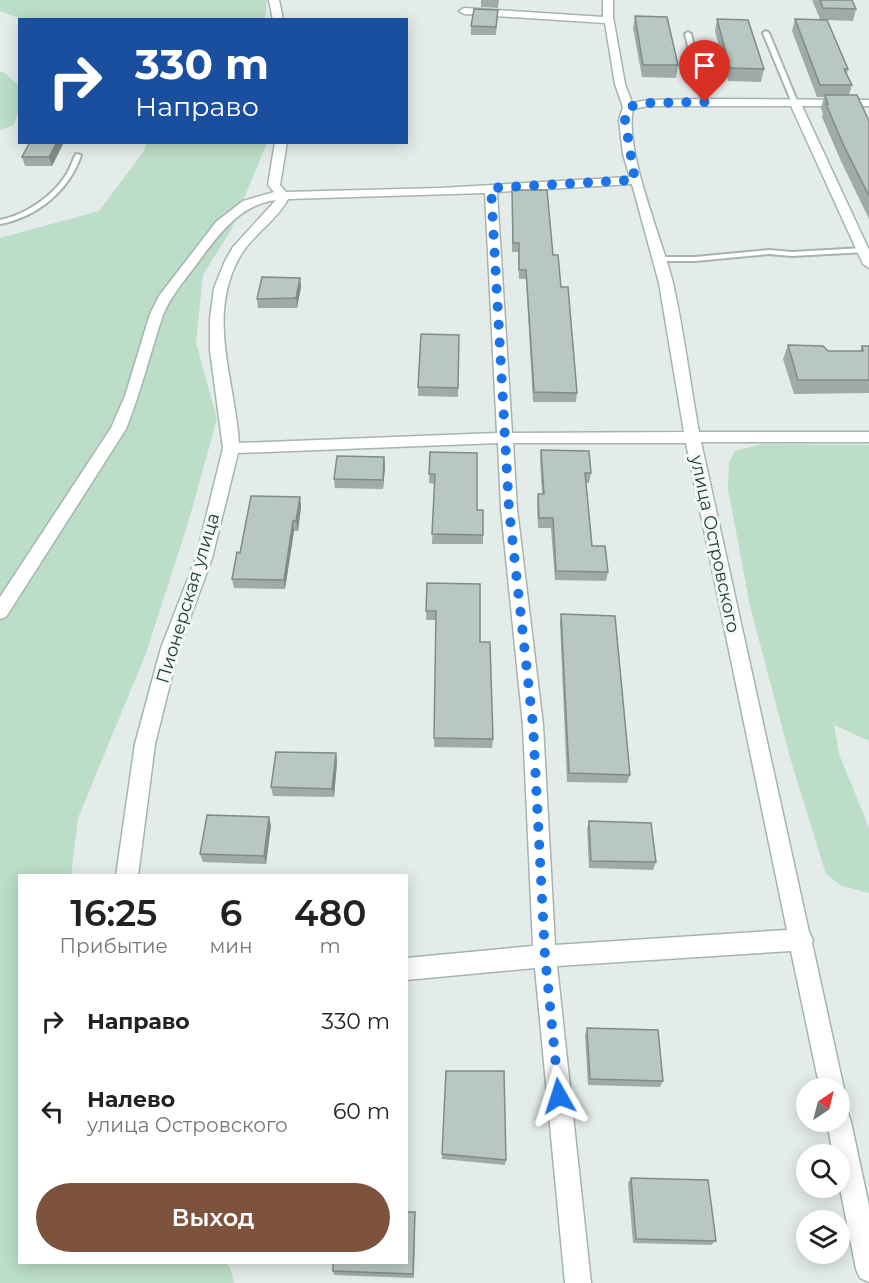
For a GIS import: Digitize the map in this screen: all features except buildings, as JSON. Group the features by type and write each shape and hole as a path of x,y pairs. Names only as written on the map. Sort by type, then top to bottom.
{"street":[{"path":"274,0 278,18"},
{"name":"улица Островского","path":"608,0 609,20 620,84 628,107 625,120 635,180 666,283 692,436 830,1078"},
{"path":"464,11 609,20"},
{"path":"628,107 648,103 705,102 869,103"},
{"path":"795,103 869,264"},
{"path":"281,144 274,185 283,196"},
{"path":"0,612 118,429 132,396 157,314 166,296 220,225 234,213 262,197 635,180"},
{"path":"491,188 509,509 533,725 545,956 578,1283"},
{"name":"Пионерская улица","path":"127,874 145,744 170,648 204,558 231,448 231,429 221,378 218,336 220,290 231,262 245,240 278,206 283,196"},
{"path":"231,448 505,438 869,437"},
{"path":"408,969 545,956 802,940"},
{"path":"841,1132 869,1269"}],"lane":[{"path":"766,33 795,103"},
{"path":"688,34 705,102"},
{"path":"0,222 20,216 53,194 69,176 78,155"},
{"path":"659,259 695,259 769,252 792,254 863,250"}],"green space":[{"path":"0,0 267,0 265,18 18,18 0,11"},
{"path":"0,72 5,73 18,85 18,111 14,125 0,130"},
{"path":"146,144 267,144 231,230 203,275 196,343 217,419 188,523 146,653 78,818 71,874 18,874 18,1264 227,1264 234,1283 0,1283 0,238 99,211 144,151"},
{"path":"762,444 869,445 869,741 834,725 839,754 869,828 869,893 842,886 826,874 791,761 750,606 728,489 729,462 735,451"}],"route":[{"path":"559,1096 545,956 533,725 509,509 491,188 635,180 625,120 628,107 648,103 705,102"}]}
